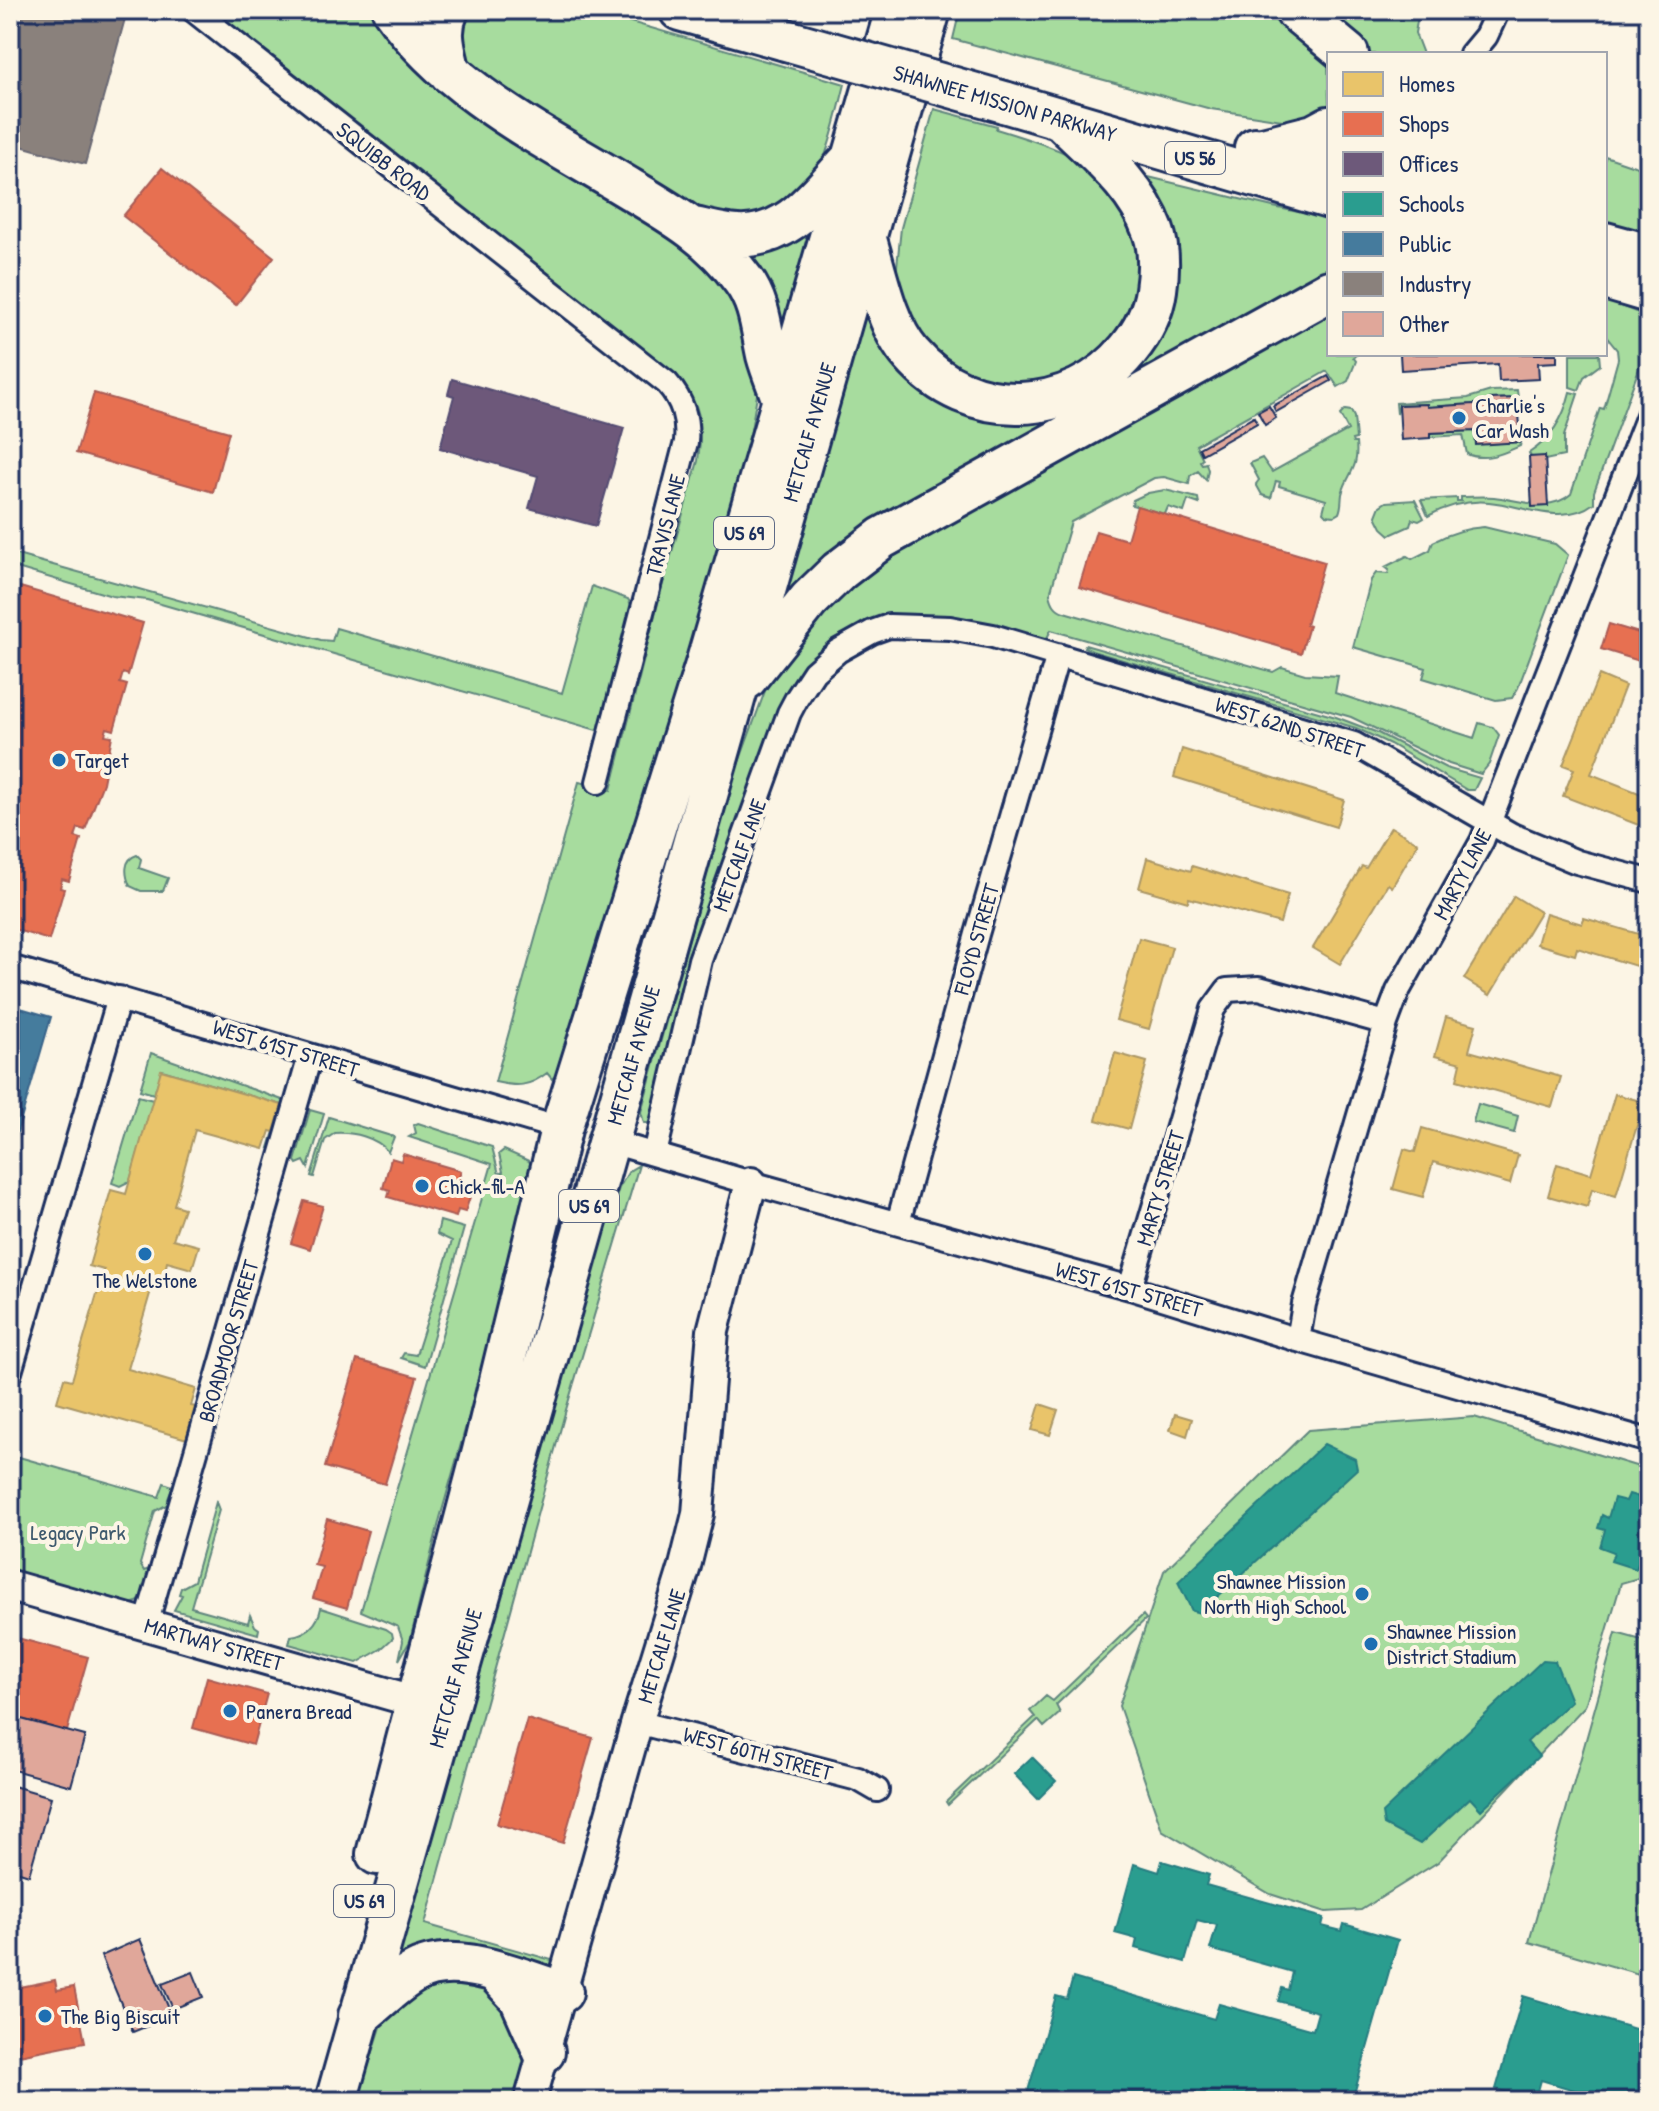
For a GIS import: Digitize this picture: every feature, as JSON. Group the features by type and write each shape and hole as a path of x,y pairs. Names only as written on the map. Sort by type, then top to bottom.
{"highway":[{"path":"393,10 420,47 496,107 694,228 734,270 756,302 764,327 767,355 783,401"},
{"path":"448,10 442,37 450,73"},
{"name":"SHAWNEE MISSION PARKWAY","path":"680,10 783,23 1006,91 1327,167"},
{"name":"METCALF AVENUE","path":"311,2101 483,1451 561,1129 707,661 896,10"},
{"name":"METCALF AVENUE","path":"336,2101 930,10"},
{"path":"1295,10 1341,51"},
{"name":"SHAWNEE MISSION PARKWAY","path":"1006,91 1061,119 1327,197"},
{"path":"865,236 896,331 908,352 941,382 981,399 1022,405 1071,393 1095,381 1116,365 1145,325 1154,303 1159,256 1154,233 1127,185 1061,119"},
{"path":"1259,149 1314,135 1327,128"},
{"path":"694,228 750,236 783,226 800,215 853,157"},
{"path":"1607,244 1649,255"},
{"path":"1607,280 1649,292"},
{"name":"US 69","path":"735,693 809,600 839,571 882,538 1327,292"},
{"path":"536,1390 560,1234 579,1164 575,1144 561,1129 613,1071 645,1016"},
{"path":"359,2016 397,1985 427,1967 465,1964 562,1992"},
{"path":"496,1972 520,1998 544,2052"}],"street":[{"name":"SQUIBB ROAD","path":"193,10 576,312"},
{"path":"1473,52 1486,36 1498,10"},
{"name":"TRAVIS LANE","path":"576,312 667,383 682,405 687,427 673,494 598,782"},
{"name":"MARTY LANE","path":"1298,1340 1304,1304 1398,991 1482,841 1649,413"},
{"name":"WEST 62ND STREET","path":"912,625 993,636 1354,744 1528,843 1577,862 1649,881"},
{"name":"METCALF LANE","path":"655,1154 700,960 789,713 814,672 838,651 889,626 912,625"},
{"name":"FLOYD STREET","path":"898,1223 1058,655"},
{"name":"WEST 61ST STREET","path":"10,967 561,1129"},
{"name":"MARTY STREET","path":"1130,1288 1213,1009 1227,990 1259,988 1386,1023"},
{"path":"10,1372 119,998"},
{"name":"BROADMOOR STREET","path":"146,1625 310,1056"},
{"name":"WEST 61ST STREET","path":"608,1141 1130,1288 1649,1441"},
{"name":"METCALF LANE","path":"530,2101 698,1514 713,1331 751,1183"},
{"name":"MARTWAY STREET","path":"10,1586 417,1702"},
{"name":"WEST 60TH STREET","path":"637,1722 858,1779 877,1790"}],"green space":[{"path":"208,10 380,10 692,248 744,302 758,389 750,436 705,599 558,1073 552,1079 547,1073 522,1085 495,1082 579,782 611,790 662,587 698,461 700,441 696,406 676,377"},
{"path":"463,10 589,10 845,84 819,171 806,191 749,222 706,212 498,91 461,59"},
{"path":"960,10 1266,10 1314,46 1327,63 1327,110 1295,122 1211,109 953,39"},
{"path":"1325,10 1419,10 1415,33 1422,52 1368,52"},
{"path":"934,109 997,126 996,129 1069,155 1094,170 1115,195 1147,257 1130,326 1066,381 992,389 929,353 900,301 896,276 901,228"},
{"path":"1607,157 1649,171 1649,242 1607,229"},
{"path":"1136,174 1327,218 1327,281 772,631 867,300 962,407 1141,358"},
{"path":"816,223 780,345 730,249"},
{"path":"1607,301 1649,317 1649,341 1594,492 1594,503 1582,510 1556,514 1473,502 1428,516 1421,500 1457,498 1461,501 1461,497 1490,497 1544,504 1563,500 1571,494 1600,408 1604,409 1618,359 1617,350 1607,338"},
{"path":"1327,309 1327,356 1355,356 1356,361 1348,381 1338,387 1327,371 1196,445 1203,459 1200,461 1206,463 1208,470 1206,480 1198,471 1190,476 1189,484 1164,477 1154,478 1071,522 1050,594 1052,600 1064,612 1273,672 1282,667 1305,674 1338,676 1335,693 1474,738 1479,723 1493,727 1499,735 1489,764 1481,774 1449,764 1351,717 1051,630 1047,638 953,617 908,615 885,620 810,669 652,1123 644,1123 641,1112 734,776 765,691 791,645 868,565"},
{"path":"1570,356 1599,356 1600,365 1584,377 1579,390 1570,387"},
{"path":"1517,390 1518,398 1490,399 1490,403 1427,407 1427,404 1399,405 1397,414 1396,403 1468,398 1491,391"},
{"path":"1570,392 1578,394 1564,436 1564,456 1545,460 1531,457 1529,453 1556,427"},
{"path":"1345,410 1351,411 1354,417 1356,439 1352,440 1356,443 1357,452 1344,487 1339,513 1326,515 1323,512 1326,500 1279,486 1280,482 1276,481 1271,498 1262,495 1256,484 1259,480 1250,463 1262,458 1272,472 1348,430 1340,415"},
{"path":"1475,431 1477,444 1521,442 1520,446 1494,456 1481,457 1467,454 1463,435 1430,437 1430,433"},
{"path":"1165,490 1198,498 1199,504 1188,500 1184,512 1168,507 1165,514 1132,505 1133,500 1148,493"},
{"path":"1415,500 1424,518 1419,521 1412,519 1410,526 1390,535 1382,528 1376,516 1380,506 1386,502"},
{"path":"1484,527 1555,544 1568,555 1512,698 1496,700 1423,678 1426,668 1353,647 1371,580 1376,573 1388,574 1389,570 1385,567 1407,556 1412,559 1430,550 1433,542 1446,536"},
{"path":"10,553 321,640 332,641 336,628 562,693 592,586 628,599 634,610 600,731 147,600 112,596 10,566"},
{"path":"1085,645 1336,717 1378,733 1446,768 1480,778 1474,790 1467,790 1390,744 1356,728 1092,651"},
{"path":"137,855 141,859 139,868 168,878 163,891 141,891 130,886 127,864"},
{"path":"151,1053 285,1101 272,1148 269,1148 282,1105 162,1070 154,1094 140,1090"},
{"path":"138,1096 153,1100 130,1181 120,1186 112,1183"},
{"path":"1478,1104 1518,1116 1514,1133 1473,1122"},
{"path":"310,1110 324,1114 308,1168 304,1161 297,1164 295,1161"},
{"path":"329,1117 394,1137 388,1152 364,1136 335,1133 325,1140 314,1177 311,1176"},
{"path":"418,1123 492,1147 499,1174 503,1172 499,1154 504,1150 529,1161 537,1175 440,1518 410,1641 399,1660 403,1641 398,1627 361,1611 492,1164 409,1137 416,1133 414,1125"},
{"path":"639,1165 565,1413 425,1924 562,1963 557,1969 397,1978 394,1948 557,1377 619,1188 629,1171"},
{"path":"440,1221 464,1228 425,1366 401,1358 404,1353 416,1355 452,1241 437,1234"},
{"name":"Shawnee Mission District Stadium","path":"1474,1417 1649,1470 1649,1575 1621,1583 1585,1706 1438,1862 1361,1910 1326,1912 1270,1894 1162,1830 1119,1706 1164,1571 1308,1430"},
{"name":"Legacy Park","path":"19,1457 159,1497 164,1483 173,1486 168,1499 174,1501 155,1511 140,1564 144,1571 152,1568 143,1600 127,1605 10,1570 10,1489"},
{"path":"216,1502 219,1510 191,1607 248,1623 250,1615 259,1629 258,1634 174,1610 182,1595 179,1594 181,1588 194,1581"},
{"path":"321,1608 386,1629 393,1638 357,1663 289,1644 291,1636 311,1627"},
{"path":"1143,1615 1146,1619 1056,1705 1060,1713 1044,1727 1038,1720 948,1805 946,1802 1035,1717 1030,1711 1046,1696 1053,1701"},
{"path":"1616,1633 1649,1642 1649,1977 1529,1942"},
{"path":"479,1979 531,2038 518,2101 357,2101 384,2018 408,1989"}],"building: Homes":[{"path":"1599,675 1625,686 1591,774 1649,797 1649,829 1563,796 1574,769 1563,765"},
{"path":"1182,749 1344,800 1336,827 1174,777"},
{"path":"1391,827 1418,843 1392,887 1388,884 1340,964 1313,948 1362,866 1366,868"},
{"path":"1147,858 1191,871 1192,866 1288,895 1280,923 1139,888"},
{"path":"1514,896 1540,912 1490,995 1464,979"},
{"path":"1546,913 1582,924 1584,918 1649,937 1649,970 1577,948 1575,955 1537,944"},
{"path":"1139,938 1172,947 1149,1029 1116,1020"},
{"path":"1446,1017 1476,1025 1469,1051 1561,1077 1552,1107 1457,1080 1461,1063 1435,1056"},
{"path":"1115,1053 1147,1062 1129,1129 1096,1120"},
{"name":"The Welstone","path":"161,1070 282,1105 274,1132 270,1131 264,1149 195,1130 174,1205 184,1208 173,1239 199,1246 192,1269 167,1262 161,1289 152,1287 128,1369 196,1389 191,1406 196,1407 187,1439 57,1402 64,1378 72,1380 104,1270 89,1266 111,1190 126,1194"},
{"path":"1615,1094 1644,1102 1616,1196 1592,1189 1587,1207 1548,1196 1557,1164 1591,1174"},
{"path":"1422,1128 1518,1155 1510,1184 1433,1162 1423,1197 1393,1189 1404,1149 1415,1152"},
{"path":"1040,1404 1058,1410 1050,1435 1032,1430"},
{"path":"1175,1414 1192,1419 1187,1436 1170,1430"}],"building: Shops":[{"path":"162,168 274,257 236,305 123,216"},
{"path":"94,393 229,432 213,492 76,453"},
{"path":"1137,506 1324,562 1301,653 1079,587 1096,531 1127,540"},
{"name":"Target","path":"10,584 143,623 128,675 123,673 120,683 127,685 114,730 107,728 105,735 112,736 103,783 85,830 78,828 75,837 81,839 69,881 62,879 60,888 64,889 49,940 10,928"},
{"path":"1609,624 1649,636 1649,664 1601,649"},
{"name":"Chick-fil-A","path":"403,1154 461,1171 457,1185 464,1187 462,1195 470,1197 465,1212 458,1210 456,1217 388,1197 390,1190 383,1188 391,1158 401,1161"},
{"path":"304,1201 323,1206 310,1249 291,1243"},
{"path":"357,1360 417,1377 385,1484 325,1467"},
{"path":"327,1519 368,1531 347,1608 313,1598 322,1567 314,1565"},
{"path":"10,1636 88,1657 67,1731 10,1716"},
{"name":"Panera Bread","path":"207,1677 267,1694 253,1745 193,1728"},
{"path":"527,1719 593,1738 563,1843 497,1824"},
{"name":"The Big Biscuit","path":"55,1980 57,1990 74,1987 85,2042 19,2055 17,2043 10,2044 10,1989"}],"building: Offices":[{"path":"452,379 624,428 596,526 529,508 538,476 440,448 454,396 448,394"}],"building: Schools":[{"path":"1324,1444 1355,1459 1357,1469 1200,1613 1192,1611 1178,1582"},
{"path":"1629,1494 1649,1500 1649,1565 1639,1562 1636,1569 1611,1561 1614,1552 1600,1547 1605,1530 1598,1528 1602,1515 1608,1518 1614,1498 1626,1501"},
{"path":"1543,1660 1555,1661 1571,1701 1527,1742 1539,1756 1481,1810 1470,1798 1420,1844 1384,1825 1382,1813"},
{"path":"1032,1757 1056,1781 1038,1799 1014,1774"},
{"path":"1162,1861 1209,1875 1206,1885 1324,1918 1322,1926 1342,1931 1344,1924 1398,1940 1352,2101 1025,2101 1056,1996 1067,1999 1073,1978 1214,2019 1219,2004 1313,2030 1318,2012 1278,2001 1282,1988 1288,1990 1292,1972 1210,1949 1217,1925 1197,1920 1185,1962 1135,1948 1137,1939 1115,1933 1134,1864 1159,1872"},
{"path":"1523,1996 1649,2033 1649,2101 1611,2101 1541,2080 1538,2091 1545,2093 1543,2101 1529,2101 1496,2089"}],"building: Public":[{"path":"10,1005 51,1017 10,1157"}],"building: Industry":[{"path":"10,10 109,10 126,15 85,164 10,143"}],"building: Other":[{"name":"Charlie's Car Wash","path":"1400,356 1557,356 1557,362 1538,363 1539,379 1499,381 1498,364 1401,370"},
{"path":"1328,376 1331,381 1276,412 1273,406"},
{"name":"Charlie's Car Wash","path":"1518,398 1521,442 1476,445 1475,431 1430,433 1430,438 1401,440 1399,405 1427,404 1427,407"},
{"path":"1269,406 1276,418 1265,425 1258,412"},
{"path":"1254,417 1257,423 1202,454 1199,448"},
{"path":"1545,456 1548,506 1532,507 1529,457"},
{"path":"10,1716 85,1736 71,1786 10,1769"},
{"path":"10,1785 51,1797 29,1875 10,1869"},
{"path":"140,1939 172,2016 133,2032 101,1956"},
{"path":"193,1972 203,1997 173,2009 162,1984"}],"place":[{"name":"Charlie's Car Wash","path":"1459,418"},
{"name":"Target","path":"59,760"},
{"name":"Chick-fil-A","path":"422,1186"},
{"name":"The Welstone","path":"145,1254"},
{"name":"Shawnee Mission North High School","path":"1362,1594"},
{"name":"Shawnee Mission District Stadium","path":"1371,1644"},
{"name":"Panera Bread","path":"230,1711"},
{"name":"The Big Biscuit","path":"45,2016"}]}
